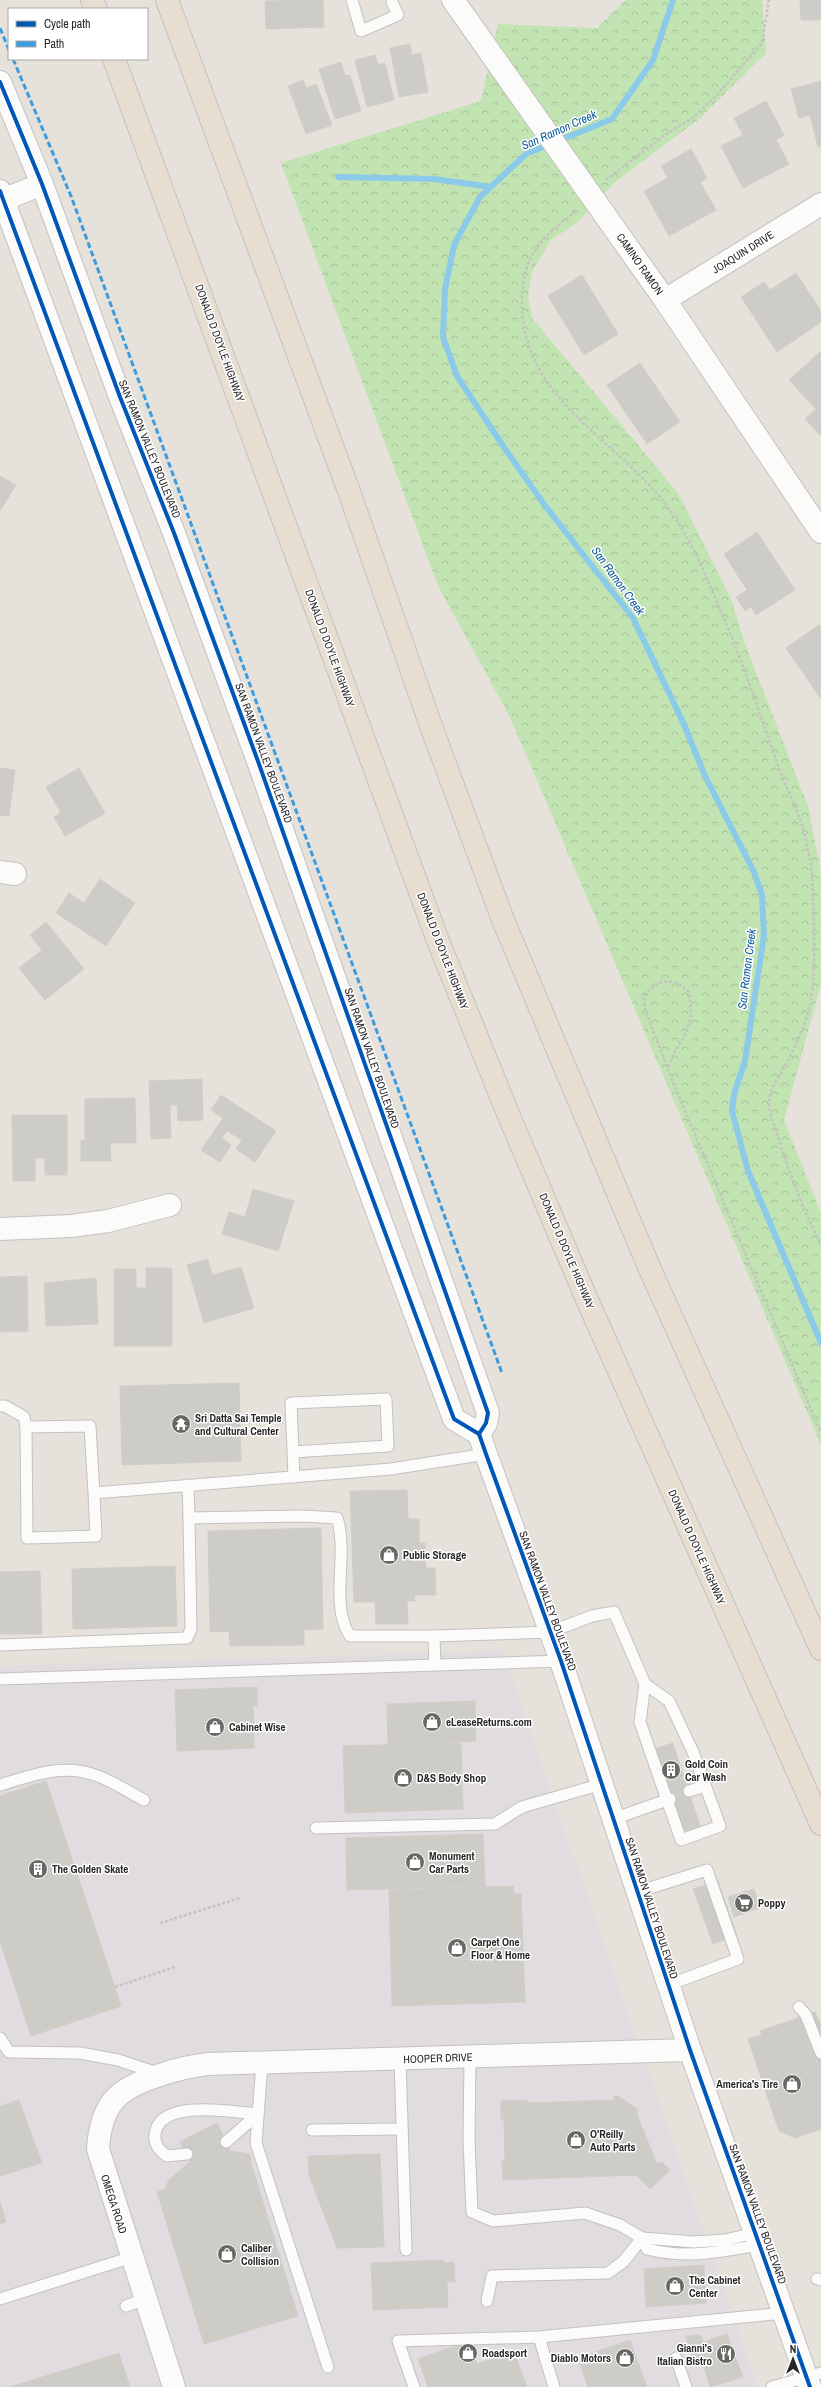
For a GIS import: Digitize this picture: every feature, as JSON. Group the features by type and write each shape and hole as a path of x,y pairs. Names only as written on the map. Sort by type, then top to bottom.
{"highway":[{"path":"168,0 350,494 431,726 503,920 649,1266 821,1649"},
{"name":"DONALD D DOYLE HIGHWAY","path":"114,60 438,942 509,1116 585,1295 821,1824"}],"main road":[{"name":"CAMINO RAMON","path":"453,0 539,124 665,300 821,532"},
{"name":"SAN RAMON VALLEY BOULEVARD","path":"0,82 42,184 120,397 174,533 259,764 488,1412 486,1423 479,1434 561,1661 690,2050 784,2313 813,2379"},
{"path":"42,184 1,197 454,1419 479,1434"},
{"name":"JOAQUIN DRIVE","path":"665,300 821,204"},
{"path":"0,1229 71,1226 108,1221 170,1205"},
{"name":"HOOPER DRIVE","path":"187,2066 690,2050"},
{"name":"OMEGA ROAD","path":"174,2387 135,2303 132,2258 100,2155 99,2127 117,2096 135,2083 187,2066"}],"lane":[{"path":"352,0 361,30 398,16 392,2"},
{"path":"293,1452 388,1446 386,1399 291,1403 294,1477"},
{"path":"0,1406 5,1406 24,1417 26,1427 27,1538 96,1536 90,1426 26,1427"},
{"path":"94,1493 391,1469 486,1454"},
{"path":"0,1644 187,1638 191,1629 188,1485"},
{"path":"189,1518 303,1516 337,1518 341,1530 340,1586 344,1626 350,1636 434,1636 550,1632 592,1616 614,1612 645,1684 640,1722 681,1840 720,1826 693,1752 669,1701 645,1684"},
{"path":"434,1636 435,1665"},
{"path":"0,1679 561,1661"},
{"path":"0,1785 41,1772 66,1770 93,1774 144,1800"},
{"path":"316,1828 495,1824 522,1807 602,1784"},
{"path":"689,1791 705,1786"},
{"path":"613,1819 668,1800"},
{"path":"637,1892 707,1870 738,1959 668,1985"},
{"path":"799,2007 806,2015 821,2053"},
{"path":"0,2038 9,2052 80,2053 118,2060 161,2074"},
{"path":"470,2057 469,2140 472,2212 493,2220 585,2213 620,2225 642,2238 694,2242 757,2239"},
{"path":"400,2059 406,2250"},
{"path":"262,2063 256,2143 328,2367"},
{"path":"187,2154 167,2156 159,2150 155,2142 155,2132 159,2122 167,2115 201,2110 258,2114"},
{"path":"226,2142 258,2114"},
{"path":"312,2130 402,2129"},
{"path":"487,2301 492,2276 608,2273 624,2261 642,2238"},
{"path":"0,2299 132,2258"},
{"path":"414,2387 398,2341 539,2337 784,2313"},
{"path":"539,2337 554,2387"},
{"path":"676,2358 686,2387"},
{"path":"772,2387 813,2379"}],"path":[{"path":"769,0 762,44 734,76 694,117 609,176 593,198 561,223 532,253 526,264 522,282 523,327 531,355 547,385 565,405 655,490 696,553 729,629 779,768 802,822 812,876 812,980 808,1011 788,1061 774,1085 769,1103 789,1169 802,1205 821,1245"},
{"path":"668,1067 673,1053 692,1022 689,992 677,982 657,984 644,996 645,1010 668,1067 821,1433"},
{"path":"160,1923 240,1898"},
{"path":"115,1987 175,1967"}],"shaded area":[{"path":"502,1651 758,2387 0,2387 0,1666"}],"green space":[{"path":"626,0 762,0 766,53 699,119 614,183 578,222 551,240 532,272 528,296 532,318 678,493 731,599 745,644 808,806 821,873 821,984 784,1120 821,1213 821,1445 510,717 438,586 281,163 481,101 498,24 597,28"}],"building":[{"path":"323,0 324,27 266,29 265,1"},
{"path":"800,0 821,0 821,20 801,20"},
{"path":"410,44 412,55 421,53 428,92 399,97 390,48"},
{"path":"375,55 378,65 385,63 394,100 367,107 355,60"},
{"path":"341,62 345,76 350,75 361,111 335,119 319,69"},
{"path":"303,80 306,88 316,84 332,125 306,134 288,86"},
{"path":"821,81 821,146 818,147 810,115 799,118 791,89"},
{"path":"766,101 784,135 776,140 789,164 743,188 721,146 743,135 734,118"},
{"path":"691,149 707,178 700,182 716,210 669,236 644,191 668,178 661,166"},
{"path":"796,273 821,311 821,322 777,352 741,297 764,282 770,290"},
{"path":"582,275 618,334 584,355 548,296"},
{"path":"821,351 821,436 805,419 816,409 789,380"},
{"path":"640,363 680,422 647,444 607,385"},
{"path":"0,476 16,485 0,511"},
{"path":"757,532 795,590 756,615 751,607 745,611 736,597 747,590 724,554"},
{"path":"819,625 821,628 821,699 786,648"},
{"path":"0,768 15,770 9,816 0,815"},
{"path":"79,768 105,813 65,836 54,817 61,813 46,787"},
{"path":"100,879 135,903 106,946 56,913 69,893 84,903"},
{"path":"46,922 84,969 45,1000 19,968 42,950 30,935"},
{"path":"202,1079 203,1120 178,1121 177,1105 170,1105 171,1138 151,1139 149,1081"},
{"path":"221,1095 276,1131 255,1162 236,1149 242,1140 227,1131 222,1138 231,1145 220,1162 201,1150 223,1118 211,1110"},
{"path":"135,1098 136,1143 110,1143 111,1161 81,1161 81,1140 85,1140 85,1099"},
{"path":"12,1115 67,1115 67,1175 45,1175 45,1158 35,1158 35,1181 13,1181"},
{"path":"253,1189 294,1201 278,1251 222,1234 229,1212 245,1217"},
{"path":"208,1259 212,1275 241,1267 254,1308 204,1323 187,1265"},
{"path":"146,1268 172,1268 172,1346 114,1346 114,1269 136,1269 136,1288 146,1288"},
{"path":"27,1276 28,1331 0,1332 0,1277"},
{"path":"96,1278 98,1324 46,1326 44,1283"},
{"name":"Sri Datta Sai Temple and Cultural Center","path":"239,1383 241,1461 122,1465 120,1386"},
{"name":"Public Storage","path":"407,1490 408,1519 419,1519 419,1543 425,1543 426,1568 435,1568 436,1595 414,1595 415,1601 407,1601 408,1624 376,1624 375,1602 354,1602 350,1491"},
{"path":"321,1528 323,1629 304,1630 304,1645 230,1646 229,1631 210,1632 208,1531"},
{"path":"175,1566 177,1626 73,1629 72,1569"},
{"path":"40,1571 42,1634 0,1634 0,1572"},
{"name":"Cabinet Wise","path":"257,1687 257,1706 253,1706 254,1748 177,1751 175,1690"},
{"name":"eLeaseReturns.com","path":"475,1701 476,1741 388,1745 387,1704"},
{"name":"D&S Body Shop","path":"461,1743 463,1809 345,1813 343,1746"},
{"name":"Gold Coin Car Wash","path":"673,1743 700,1826 681,1832 653,1749"},
{"name":"The Golden Skate","path":"46,1781 121,2006 31,2036 0,1941 0,1796"},
{"name":"Monument Car Parts","path":"483,1834 485,1886 347,1890 346,1838"},
{"name":"Poppy","path":"718,1881 737,1936 713,1944 693,1889"},
{"name":"Carpet One Floor & Home","path":"513,1886 514,1894 521,1894 525,2002 392,2006 389,1890"},
{"name":"Poppy","path":"754,1889 760,1908 734,1917 728,1897"},
{"name":"America's Tire","path":"815,2012 821,2025 821,2129 795,2138 779,2131 748,2039 762,2035 760,2031"},
{"name":"O'Reilly Auto Parts","path":"614,2096 618,2096 637,2109 637,2115 657,2164 662,2162 670,2170 650,2189 636,2175 503,2180 502,2160 505,2160 504,2119 501,2119 501,2101 528,2100 528,2103 614,2100"},
{"path":"19,2100 42,2163 0,2176 0,2106"},
{"path":"217,2123 230,2151 250,2154 251,2163 164,2190 169,2180 190,2162 180,2142"},
{"path":"380,2154 384,2247 337,2248 309,2175 308,2156"},
{"name":"Caliber Collision","path":"251,2163 298,2316 204,2344 157,2192"},
{"path":"0,2202 6,2222 0,2224"},
{"path":"444,2260 444,2263 454,2262 455,2282 447,2282 448,2307 373,2310 371,2263"},
{"name":"The Cabinet Center","path":"704,2265 706,2303 646,2307 644,2269"},
{"path":"727,2334 743,2377 710,2387 703,2363 695,2365 686,2336 701,2335 703,2342"},
{"path":"630,2340 647,2387 588,2387 578,2358"},
{"path":"469,2341 477,2364 514,2352 527,2387 428,2387 418,2359"},
{"path":"119,2353 130,2387 10,2387"}],"waterway":[{"name":"San Ramon Creek","path":"673,0 653,60 612,119 526,154 480,197 454,245 445,289 443,337 457,376 503,446 546,507 633,618 682,720 705,776 754,872 762,895 764,935 745,1061 734,1094 732,1111 748,1171 821,1343"},
{"path":"338,177 434,179 491,187"}],"marked path":[{"path":"0,28 8,48"},
{"path":"13,60 71,196 502,1373"}],"cycle path":[{"path":"0,82 42,184 120,397 174,533 259,764 488,1413 486,1423 479,1434"},
{"path":"0,191 454,1419 479,1434 561,1661 690,2050 810,2387"}],"place":[{"name":"Sri Datta Sai Temple and Cultural Center","path":"181,1424"},
{"name":"Public Storage","path":"389,1555"},
{"name":"eLeaseReturns.com","path":"432,1722"},
{"name":"Cabinet Wise","path":"215,1727"},
{"name":"Gold Coin Car Wash","path":"671,1770"},
{"name":"D&S Body Shop","path":"403,1778"},
{"name":"Monument Car Parts","path":"415,1862"},
{"name":"The Golden Skate","path":"38,1869"},
{"name":"Poppy","path":"744,1903"},
{"name":"Carpet One Floor & Home","path":"457,1948"},
{"name":"America's Tire","path":"792,2084"},
{"name":"O'Reilly Auto Parts","path":"576,2140"},
{"name":"Caliber Collision","path":"227,2254"},
{"name":"The Cabinet Center","path":"675,2286"},
{"name":"Roadsport","path":"468,2353"},
{"name":"Gianni's Italian Bistro","path":"726,2354"},
{"name":"Diablo Motors","path":"625,2358"}]}
